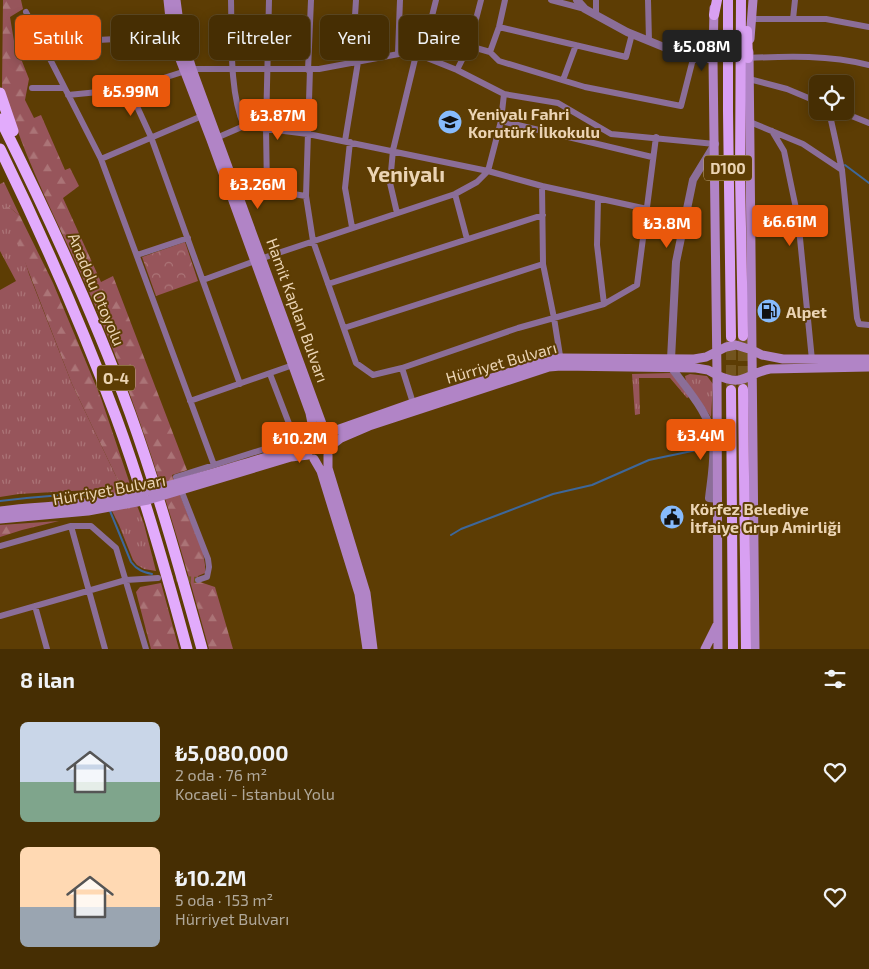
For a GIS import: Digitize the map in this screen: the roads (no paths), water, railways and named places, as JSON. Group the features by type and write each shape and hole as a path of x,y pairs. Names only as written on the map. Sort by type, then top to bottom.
{"highway":[{"path":"714,15 716,0"},
{"name":"D100","path":"728,0 731,337"},
{"name":"D100","path":"741,0 740,174 743,336"},
{"path":"747,0 748,58"},
{"path":"0,94 32,182"},
{"name":"Anadolu Otoyolu","path":"0,119 32,182 97,328 130,413 174,551 202,649"},
{"name":"Anadolu Otoyolu","path":"0,150 34,220 83,333 116,417 160,554 187,649"},
{"path":"731,390 733,649"},
{"path":"743,390 746,649"}],"main road":[{"name":"Hamit Kaplan Bulvarı","path":"168,0 170,15"},
{"name":"Hamit Kaplan Bulvarı","path":"176,0 188,70 202,116 214,138"},
{"path":"753,0 748,58 755,649"},
{"path":"714,15 718,376 713,499 718,649"},
{"name":"Hamit Kaplan Bulvarı","path":"184,60 326,432"},
{"name":"Hamit Kaplan Bulvarı","path":"259,260 310,413 311,431"},
{"name":"Hürriyet Bulvarı","path":"326,432 533,364 561,362 671,363 701,359 726,347 736,345 775,358 812,360 869,359"},
{"name":"Hürriyet Bulvarı","path":"332,445 345,436 384,421 561,362"},
{"name":"Hürriyet Bulvarı","path":"671,363 702,368 734,381 762,370 770,369 869,367"},
{"path":"367,649 359,594 321,471 304,449 304,440 311,431 319,430 326,432 331,437 332,445 328,455 328,468 366,593 373,649"},
{"name":"Hürriyet Bulvarı","path":"0,511 65,506 141,493 273,455 304,440"},
{"path":"311,457 324,458 328,455"},
{"name":"Hürriyet Bulvarı","path":"0,519 88,511 148,500 291,457 311,457"},
{"path":"704,649 718,623"}],"street":[{"path":"231,0 236,103 244,126"},
{"path":"268,0 266,128 268,190 306,196"},
{"path":"311,0 306,196 313,241 356,363 373,375 402,368 478,340 604,304 636,285 656,137"},
{"path":"352,227 345,188 355,63 356,0"},
{"path":"68,95 130,89 188,70 309,70 355,63 398,53 400,0"},
{"path":"431,15 436,0"},
{"path":"476,15 480,0"},
{"path":"490,52 499,27 505,0"},
{"path":"551,0 585,9 632,34 693,58 713,59"},
{"path":"577,0 585,9"},
{"path":"596,0 596,15"},
{"path":"648,0 648,41"},
{"path":"793,19 795,0"},
{"path":"752,18 826,19 869,27"},
{"path":"499,27 626,57 632,34"},
{"path":"563,80 576,45"},
{"path":"478,49 490,52 498,61 608,93 681,106 693,58"},
{"path":"748,58 798,55 845,59 869,65"},
{"path":"50,60 101,159 214,465"},
{"path":"397,213 390,183 393,150 418,60"},
{"path":"432,60 457,70 504,94 558,103 611,134 715,144 693,180 676,262 671,363 709,422 714,450 713,499"},
{"path":"457,70 462,60"},
{"path":"749,79 787,89 809,98"},
{"path":"32,88 64,88"},
{"path":"130,89 152,137 240,384"},
{"path":"203,280 352,227 455,194 477,182 488,171 500,121 504,94"},
{"path":"101,159 202,116"},
{"path":"854,117 869,123"},
{"path":"831,120 842,170 857,318 859,324 869,325"},
{"path":"500,121 652,157"},
{"path":"750,122 803,144 842,170"},
{"path":"214,138 244,126 308,134 488,171 542,186 647,209"},
{"path":"772,131 784,151 798,218 812,360"},
{"path":"542,186 543,264 561,362"},
{"path":"455,194 467,239"},
{"path":"598,199 597,245 604,304"},
{"path":"328,284 543,215"},
{"path":"137,255 188,238"},
{"path":"344,328 543,264"},
{"path":"190,401 293,365"},
{"path":"402,368 413,403"},
{"path":"198,580 206,577 209,567 208,559 176,477 277,445 293,437 270,374"},
{"path":"71,526 105,649"},
{"path":"0,546 71,526 91,526 116,548 146,649"},
{"path":"0,616 126,580 158,578"},
{"path":"35,606 47,649"}],"waterway":[{"path":"845,165 869,183"},
{"path":"451,535 461,529 553,494 592,485 649,460 711,447"},
{"path":"0,501 65,495 90,495 97,497"},
{"path":"110,511 131,562 140,570 152,574"}],"tunnel":[{"path":"743,336 743,386"},
{"path":"731,338 731,390"},
{"path":"167,578 198,580"}],"place":[{"name":"Yeniyalı Fahri Korutürk İlkokulu","path":"450,122"},
{"name":"Alpet","path":"769,311"},
{"name":"Körfez Belediye İtfaiye Grup Amirliği","path":"672,517"}],"district":[{"name":"Yeniyalı","path":"406,173"}]}
